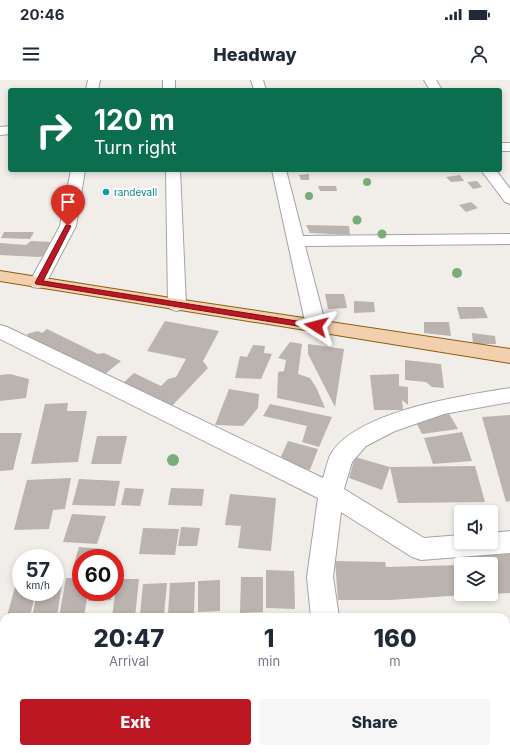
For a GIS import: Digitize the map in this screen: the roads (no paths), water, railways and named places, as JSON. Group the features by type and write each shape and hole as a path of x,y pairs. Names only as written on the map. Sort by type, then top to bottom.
{"main road":[{"path":"0,276 177,305 510,356"}],"street":[{"path":"38,283 68,226 78,172"},
{"path":"172,172 177,305"},
{"path":"279,172 316,326"},
{"path":"490,172 510,198"},
{"path":"296,241 510,239"},
{"path":"0,331 332,493 421,549 510,542"},
{"path":"325,613 320,576 332,493 341,458 358,440 387,425 442,407 510,395"}],"place":[{"name":"randevall","path":"106,192"}]}
